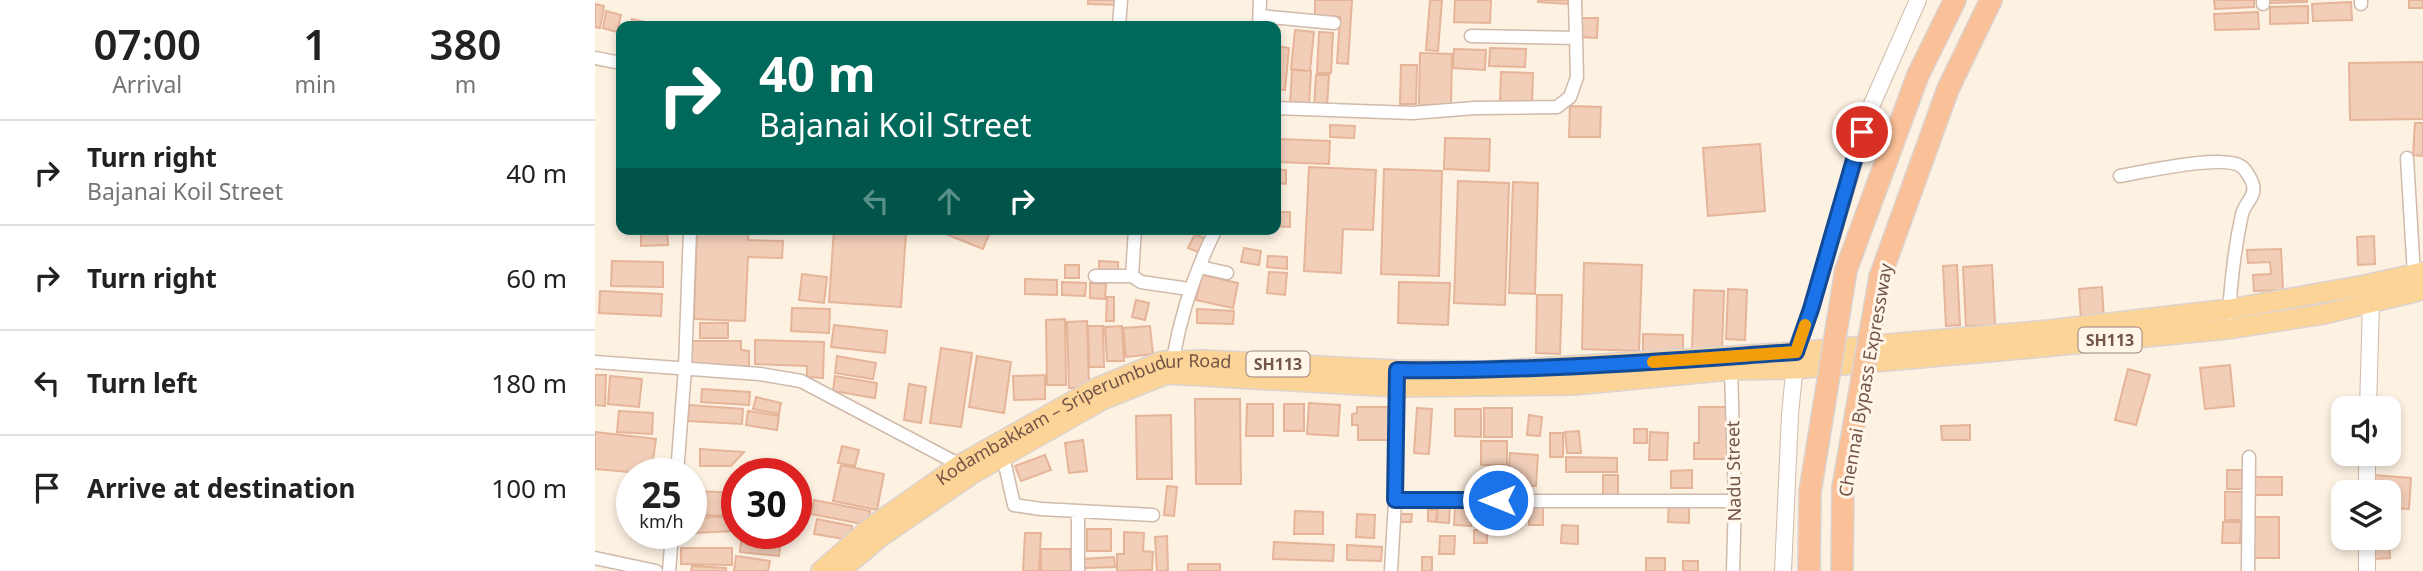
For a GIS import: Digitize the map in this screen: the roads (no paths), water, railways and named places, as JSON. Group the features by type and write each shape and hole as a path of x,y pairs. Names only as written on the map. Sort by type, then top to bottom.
{"highway":[{"name":"Chennai Bypass Expressway","path":"1809,571 1810,492 1846,270 1918,75 1955,0"},
{"name":"Chennai Bypass Expressway","path":"1842,571 1843,487 1880,277 1948,89 1990,0"}],"main road":[{"name":"Kodambakkam – Sriperumbudur Road","path":"840,571 967,469 1003,456 1102,400 1167,374 1397,378 1574,385 1731,370 2049,330 2229,319 2368,294 2420,279"},
{"name":"Kodambakkam – Sriperumbudur Road","path":"821,571 870,527 1096,388 1163,361 1173,359 1397,378 1487,371 1795,360"}],"street":[{"path":"1119,21 1121,0"},
{"path":"1259,21 1261,0"},
{"path":"1281,108 1412,113 1475,108 1557,107 1570,97 1577,77 1576,0"},
{"path":"1783,571 1795,360 1869,111 1919,0"},
{"path":"1281,22 1334,23"},
{"path":"1471,36 1576,38"},
{"path":"595,58 616,62"},
{"path":"2407,158 2420,279"},
{"path":"2120,176 2207,162 2227,162 2241,166 2253,184 2253,195 2243,209 2229,319"},
{"path":"678,458 685,368 690,235"},
{"path":"1132,276 1135,235"},
{"path":"1173,359 1189,289 1213,235"},
{"path":"1200,267 1227,273"},
{"path":"1095,276 1132,276 1141,282 1189,289"},
{"path":"2368,294 2368,396"},
{"path":"595,362 760,374 801,381 967,469"},
{"name":"Nadu Street","path":"1731,370 1735,501 1733,571"},
{"path":"1391,571 1397,378"},
{"path":"1003,456 1014,505 1077,512 1153,515"},
{"path":"2248,571 2249,457"},
{"path":"1395,500 1735,501"},
{"path":"1077,512 1078,571"},
{"path":"669,571 671,549"},
{"path":"2367,550 2367,571"},
{"path":"595,558 656,571"}]}
